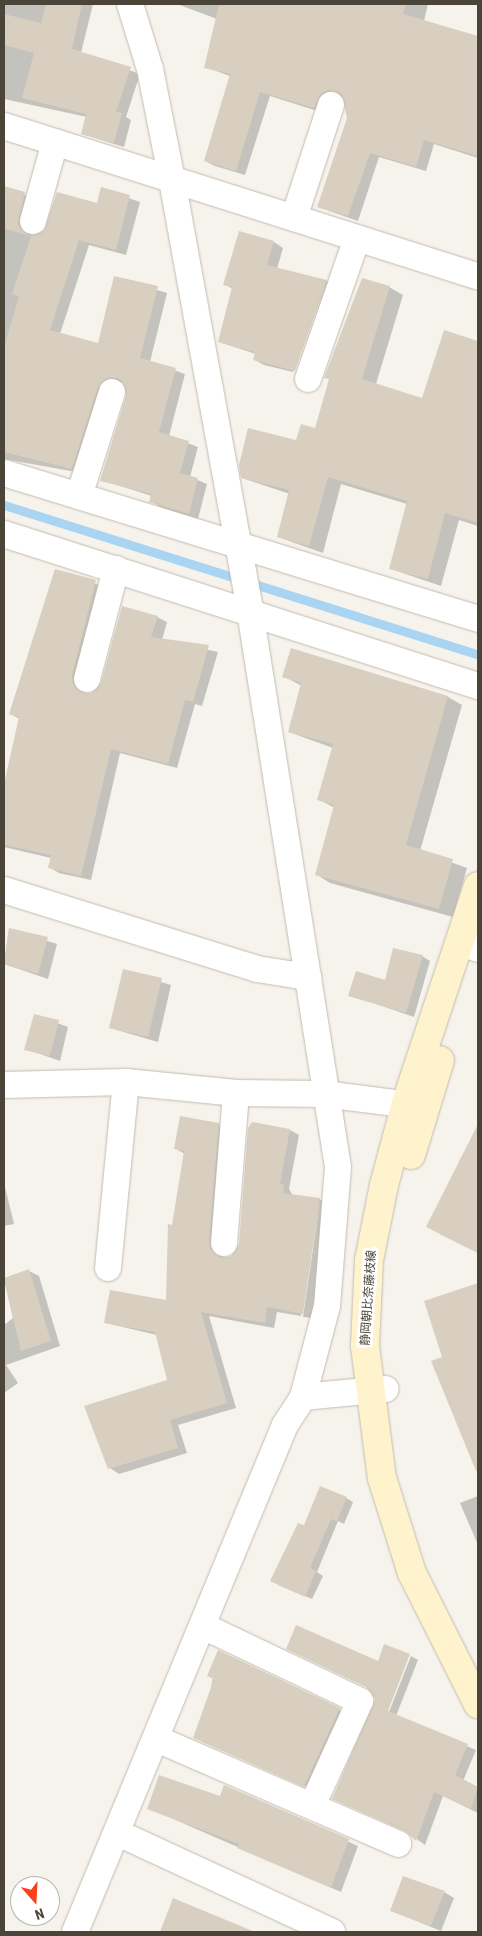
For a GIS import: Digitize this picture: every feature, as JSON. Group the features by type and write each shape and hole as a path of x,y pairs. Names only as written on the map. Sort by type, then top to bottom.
{"main road":[{"name":"静岡朝比奈藤枝線","path":"478,886 415,1105 386,1263 382,1345 377,1389 382,1478 412,1573 478,1704"},
{"name":"静岡朝比奈藤枝線","path":"415,1105 477,945"},
{"name":"静岡朝比奈藤枝線","path":"377,1389 398,1474 428,1567 478,1669"}],"street":[{"path":"75,1932 157,1739 285,1425 302,1397 326,1306 337,1224 338,1167 324,1094 308,977 250,611 235,546 172,180 150,69 130,4"},
{"path":"294,218 331,106"},
{"path":"4,126 478,276"},
{"path":"33,221 55,142"},
{"path":"308,379 357,238"},
{"path":"79,496 112,392"},
{"path":"4,473 478,620"},
{"path":"4,534 250,611 478,686"},
{"path":"87,679 116,569"},
{"path":"4,890 257,969 308,977"},
{"path":"4,1085 126,1082 236,1093 324,1094 415,1105"},
{"path":"108,1268 126,1082"},
{"path":"224,1243 236,1093"},
{"path":"302,1397 377,1389"},
{"path":"203,1626 360,1701 312,1806"},
{"path":"157,1739 398,1844"},
{"path":"118,1832 323,1930"}],"building":[{"path":"46,4 82,4 72,49 131,67 116,112 122,113 114,143 81,134 86,114 22,98 34,53 4,45 4,14 41,23"},
{"path":"219,4 406,4 403,14 478,36 478,156 424,140 416,167 370,153 348,216 317,207 347,118 342,95 328,90 321,94 314,108 260,92 236,171 204,161 230,74 204,68"},
{"path":"4,186 25,192 18,224 29,236 44,231 57,192 97,203 101,187 130,195 116,250 79,240 50,330 98,343 114,276 158,286 140,358 176,368 159,432 189,441 180,473 198,478 189,514 149,502 151,494 100,481 126,396 123,382 117,378 108,378 98,387 72,469 4,452 4,347 19,296 12,294 31,237 4,228"},
{"path":"239,231 274,241 267,265 327,280 295,371 253,360 255,352 218,342 232,287 223,285"},
{"path":"362,278 390,286 362,379 422,398 444,330 478,341 478,523 445,513 428,579 389,569 407,501 328,477 309,546 277,537 289,490 241,478 239,465 248,428 296,440 301,424 315,428 329,379 324,378"},
{"path":"55,569 96,580 72,676 73,683 83,693 91,693 101,683 122,606 158,616 151,637 209,645 193,702 185,700 168,764 111,749 81,876 48,868 51,855 4,845 4,784 19,717 9,714"},
{"path":"291,648 448,696 406,845 453,859 439,909 315,875 334,805 317,800 333,744 288,732 301,683 282,677"},
{"path":"9,928 48,937 38,974 4,964"},
{"path":"393,948 423,955 406,1013 348,996 356,971 385,980"},
{"path":"123,969 162,978 148,1037 109,1028"},
{"path":"34,1014 59,1020 50,1056 24,1050"},
{"path":"180,1116 219,1123 209,1242 211,1250 222,1258 231,1256 239,1244 248,1128 252,1122 290,1129 280,1184 284,1185 283,1193 320,1198 303,1314 267,1307 265,1323 201,1312 227,1403 170,1420 178,1448 108,1469 84,1406 167,1380 155,1332 104,1323 110,1290 166,1300 168,1224 172,1225 184,1151 174,1149"},
{"path":"478,1124 478,1253 426,1227"},
{"path":"29,1269 51,1341 21,1351 4,1278"},
{"path":"478,1283 478,1471 476,1471 431,1361 442,1357 424,1301"},
{"path":"320,1486 347,1497 337,1521 331,1519 310,1568 316,1571 305,1597 270,1581 298,1523 304,1525"},
{"path":"296,1625 378,1661 384,1644 410,1654 388,1711 468,1744 455,1775 478,1787 471,1809 434,1792 416,1841 404,1830 332,1799 375,1699 366,1687 286,1649"},
{"path":"218,1650 340,1708 304,1787 193,1738 214,1679 207,1676"},
{"path":"159,1775 220,1796 224,1785 349,1839 331,1888 237,1848 239,1844 147,1809"},
{"path":"403,1876 445,1891 431,1926 390,1911"},
{"path":"173,1898 255,1932 160,1932"}],"waterway":[{"path":"4,505 478,654"}]}
